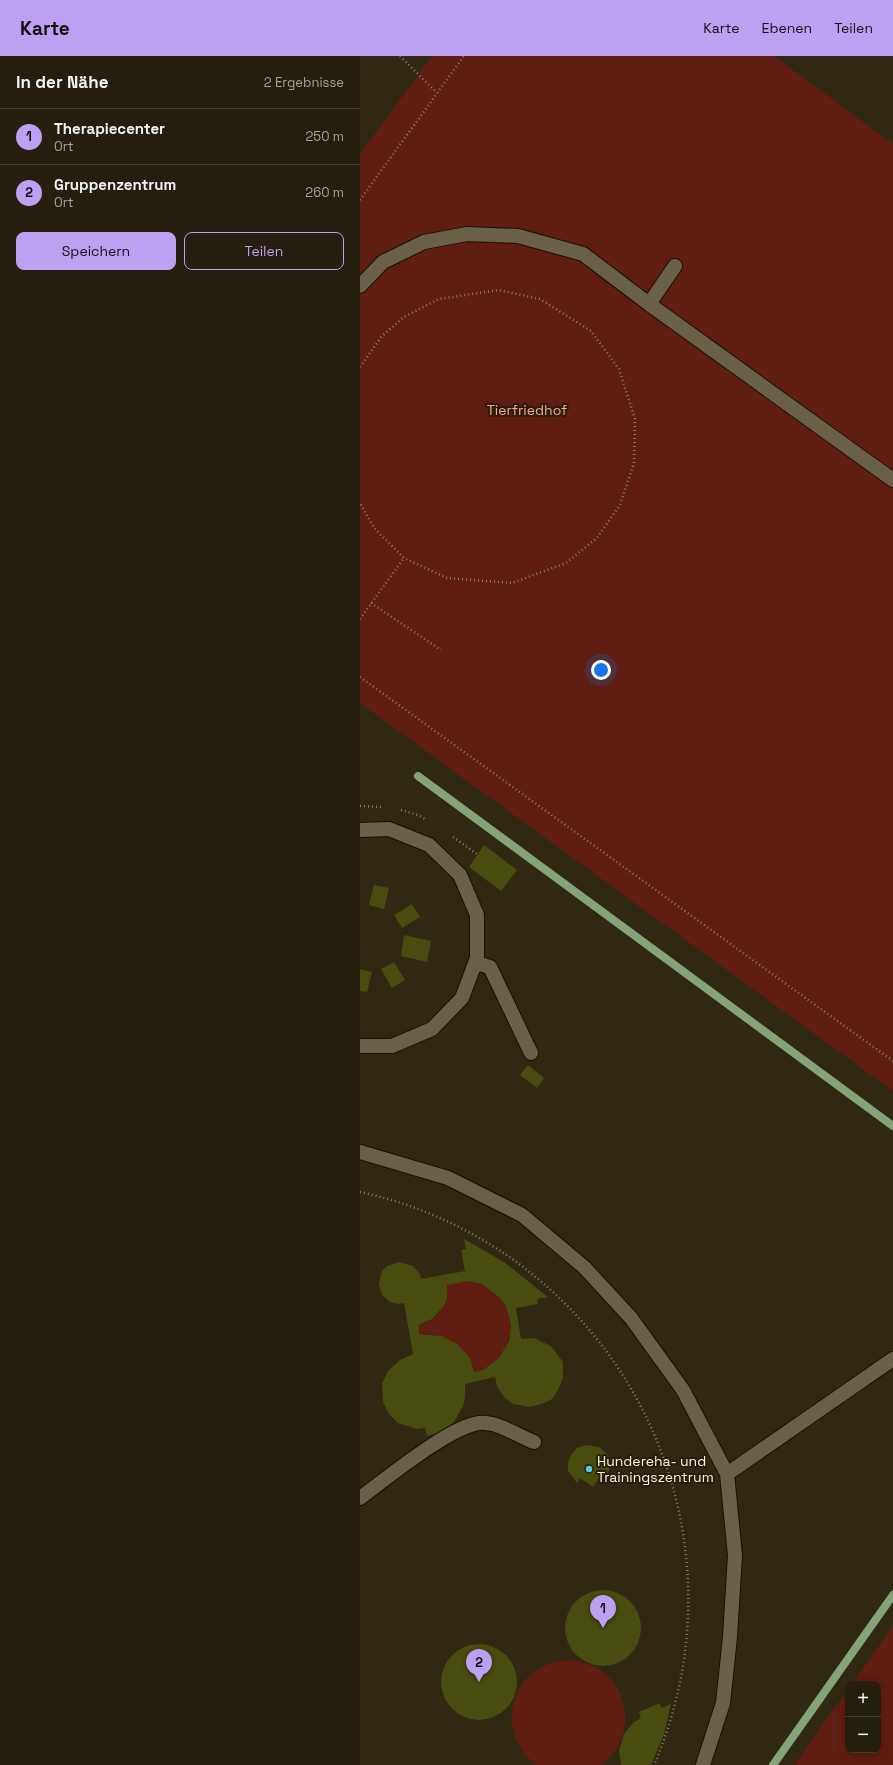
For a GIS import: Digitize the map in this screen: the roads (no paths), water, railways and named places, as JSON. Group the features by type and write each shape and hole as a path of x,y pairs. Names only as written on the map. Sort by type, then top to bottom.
{"lane":[{"path":"360,286 383,262 424,242 468,234 518,236 583,254 648,304 893,480"},
{"path":"648,304 675,266"},
{"path":"360,830 389,829 429,845 460,875 477,915 478,958 462,998 432,1029 392,1046 360,1046"},
{"path":"476,963 490,966 531,1053"},
{"path":"360,1152 448,1178 522,1215 584,1266 631,1318 683,1390 727,1474 735,1555 730,1637 723,1703 703,1765"},
{"path":"727,1474 893,1359"},
{"path":"360,1498 428,1449 462,1428 480,1423 495,1425 534,1442"}],"waterway":[{"path":"418,776 893,1126"},
{"path":"773,1765 893,1595"}],"place":[{"name":"Hundereha- und Trainingszentrum","path":"589,1469"},
{"name":"Therapiecenter","path":"603,1628"},
{"name":"Gruppenzentrum","path":"479,1682"}],"park label":[{"name":"Tierfriedhof","path":"527,410"}]}
